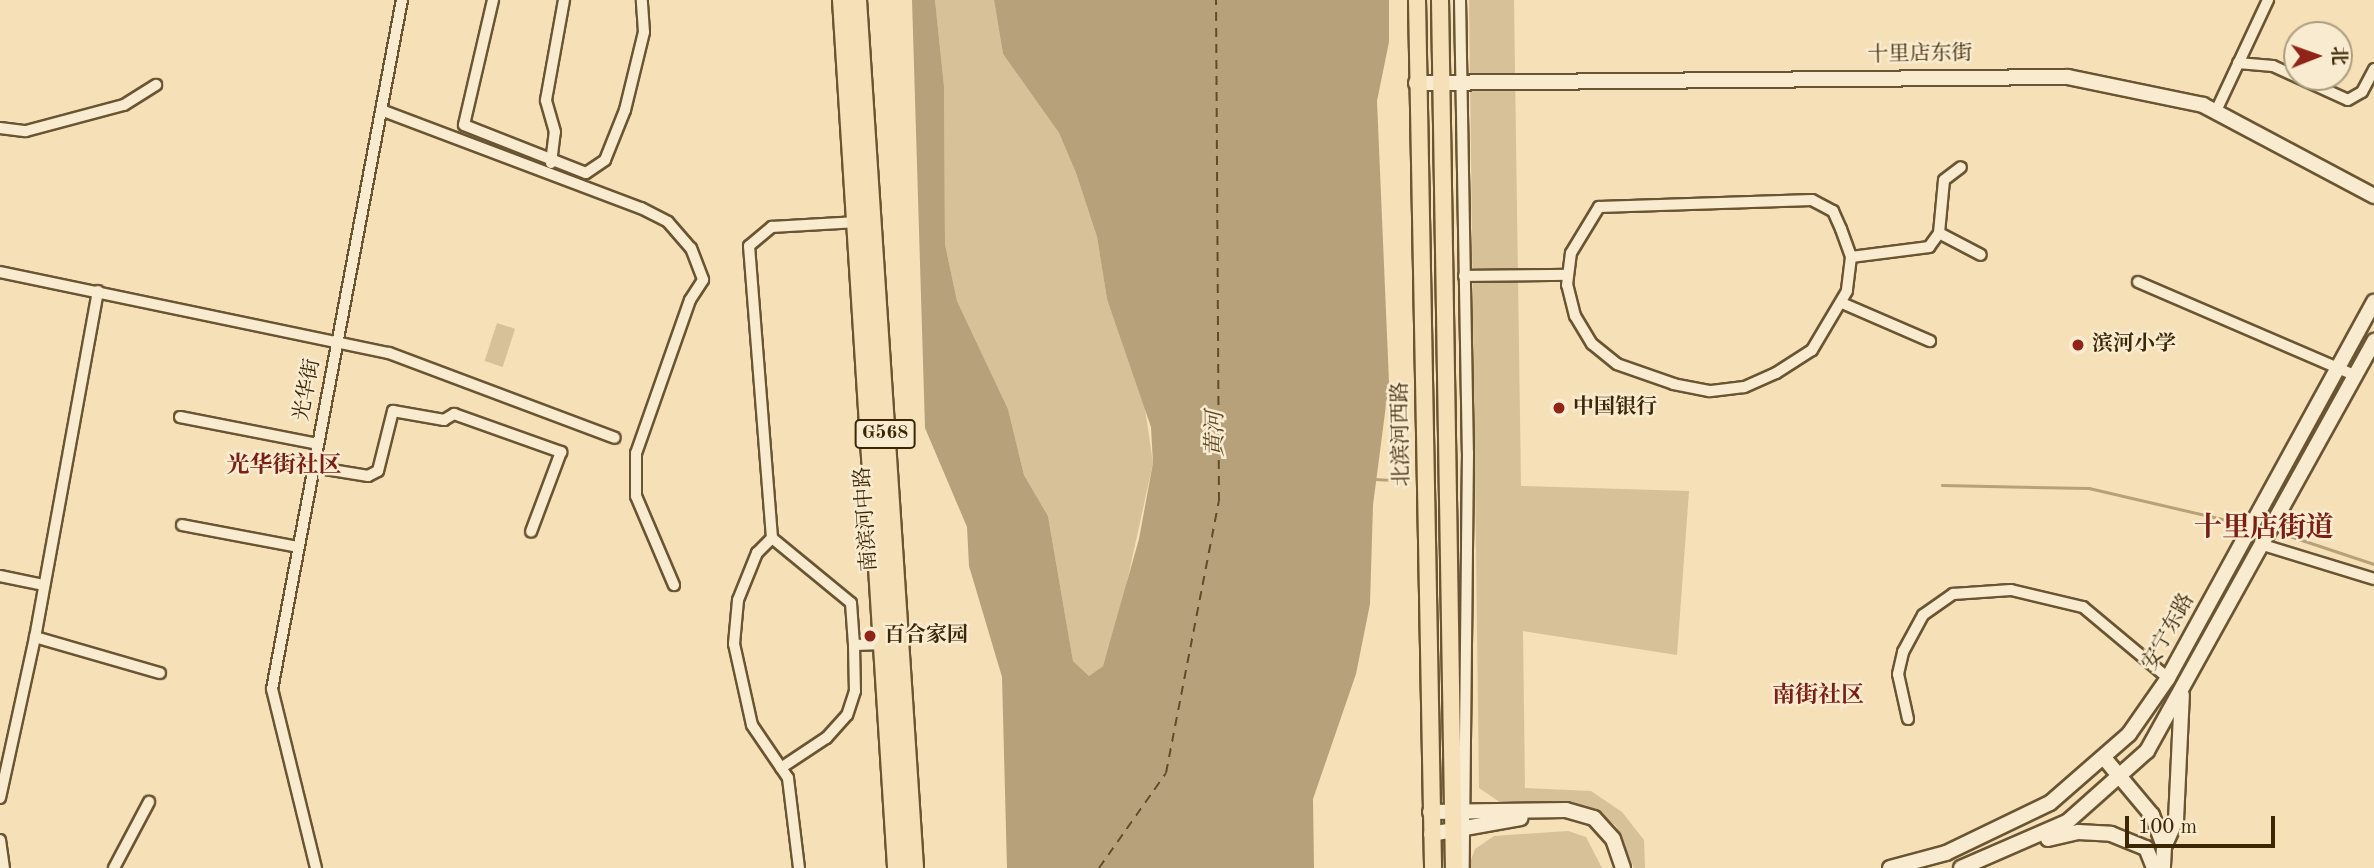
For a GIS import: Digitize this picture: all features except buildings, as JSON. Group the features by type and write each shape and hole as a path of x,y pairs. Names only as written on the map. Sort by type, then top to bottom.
{"highway":[{"name":"南滨河中路","path":"842,0 897,868"},
{"name":"南滨河中路","path":"856,0 914,868"}],"main road":[{"name":"北滨河西路","path":"1417,0 1416,83 1433,868"},
{"name":"北滨河西路","path":"1440,0 1459,811 1454,868"},
{"name":"十里店东街","path":"1416,83 2028,75 2136,86 2216,111 2374,195"},
{"name":"安宁东路","path":"1890,868 2005,828 2050,803 2105,759 2168,678 2374,302"},
{"name":"安宁东路","path":"2029,844 2125,775 2182,694 2374,341"},
{"path":"2163,868 2164,847 2176,820 2182,694"},
{"path":"2105,759 2125,775 2164,847"},
{"path":"1430,811 1566,810 1594,818 1613,839 1623,868"},
{"path":"1431,834 1569,816 1596,831 1612,868"},
{"path":"1961,868 2029,844 2078,832 2111,834 2147,848 2154,868"}],"street":[{"name":"光华街","path":"316,868 272,705 298,547 402,0"},
{"path":"493,0 464,125 551,163 586,173 605,160 644,32 642,0"},
{"path":"551,163 555,132 546,100 564,0"},
{"path":"1459,811 1464,276 1460,0"},
{"path":"2216,111 2268,0"},
{"path":"2238,64 2273,66 2348,100 2362,92 2374,69"},
{"path":"0,128 26,131 124,105 156,85"},
{"path":"381,110 641,208 668,222 691,248 703,281 690,300 636,453 636,496 674,585"},
{"path":"1851,257 1914,254 1939,233 1944,180 1961,167"},
{"path":"1812,200 1833,211 1851,257 1842,303 1812,350 1744,387 1709,391 1617,364 1592,344 1575,316 1568,275 1571,253 1590,214 1620,201 1812,200"},
{"path":"781,768 826,738 847,715 855,691 854,645 851,603 772,538 749,246 772,227 857,222"},
{"path":"1939,233 1981,255"},
{"path":"0,272 389,353 615,438"},
{"path":"1464,276 1568,275"},
{"path":"2138,282 2354,375"},
{"path":"0,798 35,637 98,291"},
{"path":"1842,303 1930,341"},
{"path":"313,467 368,477 377,471 393,411 444,420 454,414 561,452 531,532"},
{"path":"180,417 317,444"},
{"path":"182,524 298,547"},
{"path":"2268,535 2374,579"},
{"path":"772,538 757,552 737,600 734,644 752,725 788,778 799,868"},
{"path":"0,576 44,585"},
{"path":"1908,719 1898,674 1903,652 1923,615 1953,594 2011,590 2083,607 2168,678"},
{"path":"35,637 160,673"},
{"path":"854,645 884,644"},
{"path":"114,868 149,802"},
{"path":"1458,830 1464,868"},
{"path":"0,840 4,868"}],"shaded area":[{"path":"935,0 994,0 1003,54 1059,133 1076,173 1097,237 1107,299 1142,388 1153,463 1121,609 1103,666 1089,676 1073,661 1048,516 1024,475 1008,409 957,301 945,244 944,86"},
{"path":"1469,0 1514,0 1521,486 1689,491 1677,655 1523,631 1525,788 1591,791 1622,812 1644,840 1645,868 1634,868 1616,826 1600,813 1549,802 1504,805 1479,788"},
{"path":"497,323 515,329 503,367 485,361"},
{"path":"1568,831 1586,837 1602,868 1468,868 1475,849 1494,836"}],"water":[{"name":"黄河","path":"912,0 935,0 944,86 945,244 957,301 1008,409 1024,475 1048,516 1073,661 1089,676 1103,666 1139,539 1153,463 1151,427 1107,299 1097,237 1076,173 1059,133 1003,54 994,0 1389,0 1389,42 1377,101 1389,382 1373,505 1370,604 1356,674 1313,799 1314,868 1007,868 1002,677 969,566 967,527 925,428"}],"waterway":[{"path":"1374,479 1395,480"},
{"path":"1942,485 2089,488 2248,525"},
{"path":"2275,531 2374,564"}],"ferry route":[{"path":"1099,868 1166,773 1219,501 1216,0"}],"place":[{"name":"滨河小学","path":"2078,345"},
{"name":"中国银行","path":"1559,408"},
{"name":"百合家园","path":"870,636"}],"district":[{"name":"光华街社区","path":"284,466"},
{"name":"十里店街道","path":"2264,529"},
{"name":"南街社区","path":"1818,696"}]}
